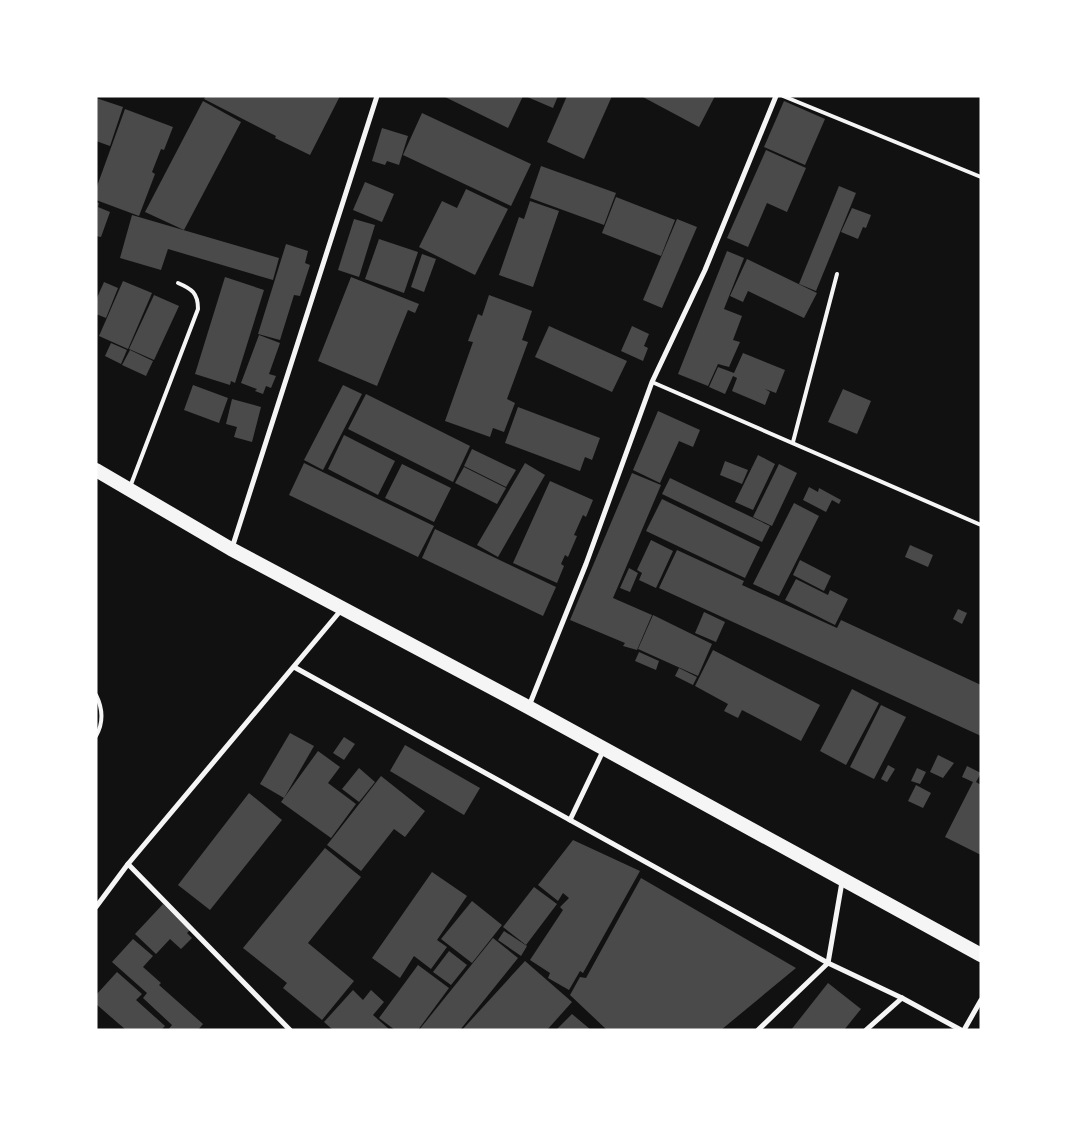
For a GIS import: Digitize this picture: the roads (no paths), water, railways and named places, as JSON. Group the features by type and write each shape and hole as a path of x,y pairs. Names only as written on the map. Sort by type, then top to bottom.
{"highway":[{"path":"96,470 231,549 344,607 981,955"}],"street":[{"path":"231,549 376,96"},
{"path":"528,707 586,564 652,382 705,270 776,96"},
{"path":"97,906 128,864 344,607"},
{"path":"294,667 828,963 902,998 962,1030 981,1000"},
{"path":"570,820 604,748"},
{"path":"128,864 290,1030"},
{"path":"758,1030 828,963 843,879"},
{"path":"866,1030 902,998"}],"lane":[{"path":"784,96 981,177"},
{"path":"793,442 837,274"},
{"path":"129,489 198,309 198,300 193,290 178,283"},
{"path":"652,382 981,525"},
{"path":"96,695 103,708 101,728 96,736"}]}
